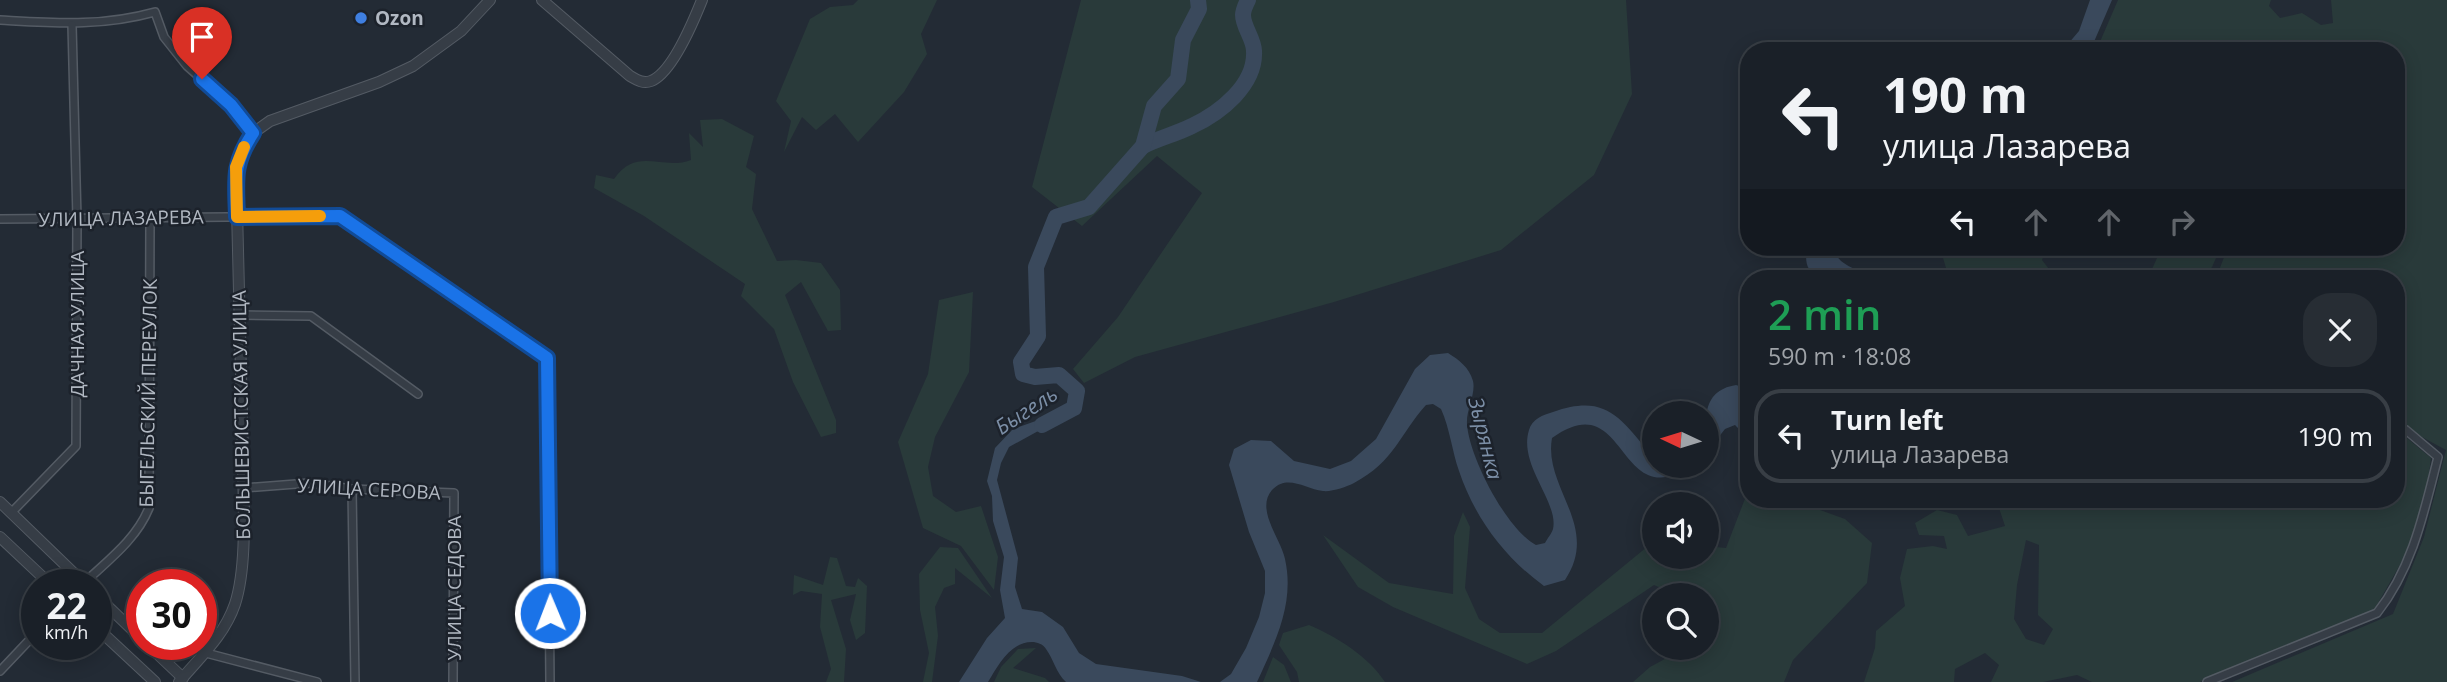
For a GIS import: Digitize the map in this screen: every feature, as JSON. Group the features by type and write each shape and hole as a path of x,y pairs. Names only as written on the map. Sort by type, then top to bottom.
{"street":[{"path":"0,20 72,25 124,21 155,12 164,37 187,66 231,105 253,133 270,121 379,82 413,66 461,31 490,0"},
{"path":"542,0 640,82 652,81 663,71 690,32 702,0"},
{"name":"ДАЧНАЯ УЛИЦА","path":"11,513 76,446 77,219 72,25"},
{"name":"БОЛЬШЕВИСТСКАЯ УЛИЦА","path":"217,637 235,603 242,561 241,315 236,167 242,149 253,133"},
{"name":"УЛИЦА ЛАЗАРЕВА","path":"0,219 340,216 547,358 550,682"},
{"name":"БЫГЕЛЬСКИЙ ПЕРЕУЛОК","path":"101,569 116,555 144,520 149,508 150,218"},
{"path":"241,315 311,316 418,394"},
{"path":"2207,682 2377,613 2392,593 2416,540 2438,457 2405,430"},
{"name":"УЛИЦА СЕРОВА","path":"243,488 309,483 352,489 454,493"},
{"path":"352,489 355,682"},
{"name":"УЛИЦА СЕДОВА","path":"453,682 454,493"},
{"path":"0,502 69,569"},
{"path":"0,537 34,569"},
{"path":"112,610 126,624"},
{"path":"112,642 155,682"},
{"path":"0,671 21,649"},
{"path":"217,656 317,682"},
{"path":"162,660 181,680"},
{"name":"БОЛЬШЕВИСТСКАЯ УЛИЦА","path":"181,680 200,660"}],"shaded area":[{"path":"858,0 937,0 921,34 927,54 904,92 858,142 835,114 816,130 802,117 784,152 791,121 776,101 810,19 830,7 853,5"},
{"path":"1081,0 1626,0 1632,94 1594,175 1501,250 1334,302 1135,357 1084,383 1073,369 1118,317 1202,193 1157,156 1082,226 1032,187"},
{"path":"2118,0 2271,0 2269,6 2280,18 2302,13 2321,25 2333,23 2331,0 2447,0 2447,682 2232,682 2393,614 2424,537 2446,450 2405,428 2405,270 2219,270 2225,256 2405,256 2405,42 2100,42"},
{"path":"722,119 754,136 746,167 756,174 752,209 777,261 821,263 840,290 841,330 828,331 801,282 785,295 836,420 836,433 821,437 793,382 774,329 741,296 745,284 644,216 594,188 596,175 614,179 623,169 641,161 680,163 691,160 689,133 703,147 700,120"},
{"path":"1942,256 2044,256 2042,260 2050,270 1947,270"},
{"path":"2158,256 2217,256 2211,270 2152,270"},
{"path":"973,292 969,372 935,437 928,467 933,496 956,512 981,506 998,557 994,590 961,546 923,528 898,442 928,374 939,300"},
{"path":"2405,436 2431,458 2427,489 2408,551 2374,610 2200,682 2092,682 2077,675 2043,682 1991,682 1999,665 1985,653 1955,669 1954,682 1864,682 1875,648 1876,631 1905,606 1900,578 1907,549 1933,546 1947,549 1944,536 1919,535 1915,523 1937,510 1957,515 1968,536 2005,526 1999,508 2405,508","holes":["2026,540 2039,545 2038,615 2053,629 2044,645 2026,639 2014,619 2017,585"]},
{"path":"1741,508 1815,508 1845,519 1872,543 1867,583 1793,660 1784,682 1633,682 1663,660 1719,660 1719,583 1642,583 1642,593 1556,651 1527,664 1393,607 1358,587 1323,535 1389,583 1453,594 1454,536 1463,512 1470,527 1465,588 1479,619 1500,633 1542,633 1642,551 1642,569 1719,569 1719,547 1726,548"},
{"path":"940,547 958,548 992,598 955,568 955,584 944,588 935,607 938,636 932,682 923,682 929,653 920,610 919,574"},
{"path":"830,557 837,558 846,586 855,587 858,578 867,586 865,633 856,640 850,620 856,594 831,600 846,649 844,682 826,682 831,669 820,627 822,594 801,591 793,595 794,575 823,585"},
{"path":"1309,625 1351,648 1370,664 1385,682 1299,682 1297,672 1279,645 1283,633"},
{"path":"1036,648 1013,668 1045,678 1049,682 994,682 1001,667 1018,649"},
{"path":"1273,657 1284,665 1291,682 1263,682"}],"water":[{"path":"2090,0 2112,0 2094,42 2070,42 2079,31"},
{"path":"1806,256 1837,256 1845,264 1859,270 1810,270"},
{"path":"1448,353 1460,361 1471,376 1473,391 1467,424 1475,455 1502,509 1525,537 1536,545 1545,543 1553,529 1553,518 1529,456 1529,430 1535,420 1571,407 1598,407 1609,412 1642,444 1642,471 1610,436 1595,426 1577,425 1552,438 1551,456 1555,474 1569,508 1577,542 1574,560 1565,580 1544,586 1516,562 1482,520 1459,471 1441,409 1433,404 1426,405 1388,457 1368,475 1354,483 1327,491 1291,483 1273,489 1266,505 1267,514 1283,551 1287,576 1282,622 1257,682 1220,682 1231,674 1246,648 1259,617 1265,593 1265,571 1249,532 1229,465 1234,449 1251,440 1271,441 1294,461 1330,469 1351,461 1376,439 1415,369 1430,355"},
{"path":"1740,386 1740,430 1735,425 1725,429 1719,437 1719,401 1711,401 1724,388"},
{"path":"1061,412 1060,419 1009,447 997,480 1018,558 1015,587 1022,609 1042,612 1063,627 1079,653 1096,664 1182,676 1201,682 1066,682 1045,647 1032,642 1011,650 988,682 959,682 987,638 1005,618 1000,590 1004,557 993,521 992,496 987,481 995,448 1013,429"}],"waterway":[{"name":"Быгель","path":"1042,425 1074,408 1077,391 1059,375 1035,377 1023,374 1021,362 1038,336 1036,267 1056,217 1089,207 1143,146 1154,106 1178,79 1183,40 1199,9 1198,0"},
{"path":"1143,146 1186,129 1214,114 1243,86 1253,63 1254,51 1243,20 1248,0"}],"slow traffic":[{"path":"244,147 236,167 237,217 320,216"}],"place":[{"name":"Ozon","path":"361,18"}],"route":[{"path":"202,79 231,105 253,133 242,149 236,167 237,217 340,216 547,358 550,613"}],"water label":[{"name":"Зырянка","path":"1486,438"}]}
